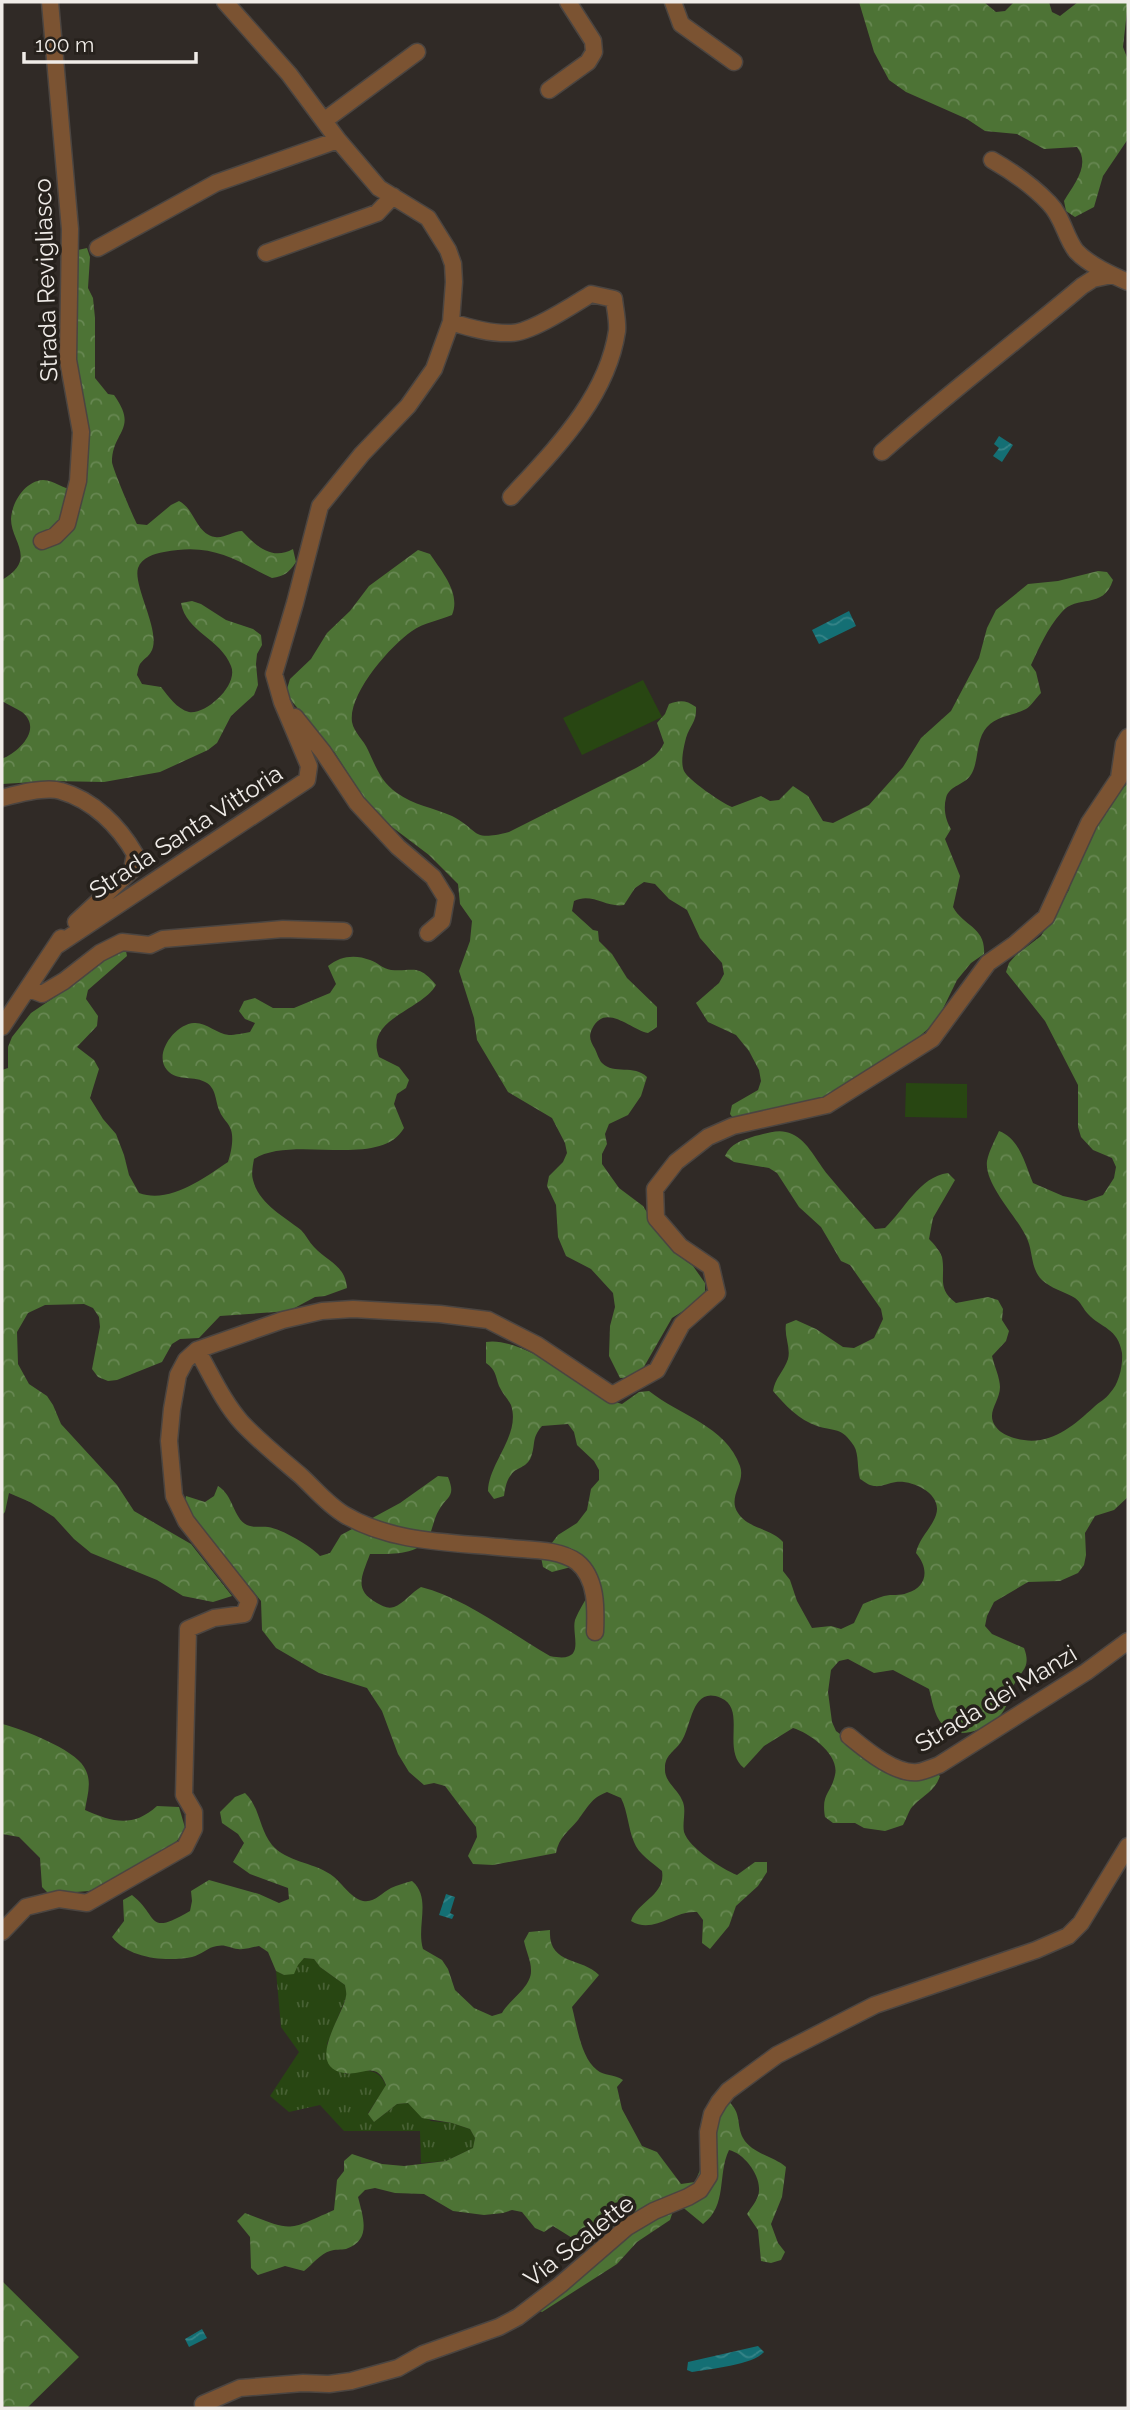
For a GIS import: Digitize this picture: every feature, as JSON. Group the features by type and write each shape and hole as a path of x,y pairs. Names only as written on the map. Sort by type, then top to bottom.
{"street":[{"name":"Strada Revigliasco","path":"41,541 55,536 67,524 78,481 80,432 68,360 70,229 50,2"},
{"name":"Strada Revigliasco","path":"59,2 74,186 80,219"},
{"name":"Strada Santa Vittoria","path":"56,946 307,780 309,766 282,702 274,674 320,506 362,454 408,407 434,369 451,321 453,264 448,250 428,218 379,188 338,140 289,74 225,2"},
{"path":"549,90 588,62 594,52 593,41 568,2"},
{"path":"673,2 681,24 734,62"},
{"path":"325,120 417,52"},
{"path":"98,248 216,183 338,140"},
{"path":"992,160 1018,175 1049,203 1064,223 1076,250 1112,275 1128,282"},
{"path":"266,253 377,213 393,196"},
{"path":"882,452 934,405 1082,286 1094,279 1112,275"},
{"path":"451,321 475,329 514,334 552,317 591,294 614,299 617,330 602,383 560,443 511,497"},
{"name":"Strada Santa Vittoria","path":"282,702 323,752 357,803 398,847 433,877 446,898 442,921 428,933"},
{"path":"2,1932 26,1907 59,1899 86,1903 185,1847 194,1829 194,1811 184,1795 188,1629 214,1618 244,1614 249,1601 186,1521 174,1496 169,1441 178,1375 186,1360 197,1350 283,1320 322,1311 353,1309 488,1320 537,1345 612,1395 657,1370 681,1324 717,1293 711,1267 680,1246 656,1218 655,1189 676,1162 708,1138 733,1126 827,1105 932,1039 988,963 1046,917 1089,823 1119,778 1124,744 1128,737"},
{"path":"2,797 22,792 59,790 93,806 125,836 135,854 132,870 64,933 2,1027"},
{"path":"29,989 41,994 64,981 100,953 122,942 150,945 163,939 283,929 344,931"},
{"path":"197,1350 224,1399 241,1422 344,1515 387,1534 565,1556 579,1563 590,1581 594,1595 595,1632"},
{"name":"Strada dei Manzi","path":"849,1736 872,1755 906,1771 927,1770 1063,1687 1128,1642"},
{"name":"Via Scalette","path":"203,2404 240,2388 351,2381 398,2368 424,2354 499,2327 518,2317 627,2227 700,2190 709,2176 708,2132 712,2114 723,2096 741,2081 789,2048 875,2005 1023,1955 1068,1936 1081,1923 1128,1846"}],"green space":[{"path":"859,2 984,2 996,12 1005,11 1014,2 1049,2 1052,12 1060,16 1078,2 1128,2 1123,47 1128,60 1128,139 1103,176 1094,207 1075,217 1066,211 1064,201 1082,168 1081,154 1077,147 1044,149 1017,134 985,131 967,119 906,92 889,80 874,52"},
{"path":"87,248 90,257 88,288 93,298 95,318 95,378 108,394 114,395 124,416 112,462 137,524 147,525 179,501 209,535 218,537 242,531 253,542 271,553 293,549 296,562 286,573 272,578 221,554 195,549 152,555 142,561 138,568 139,585 154,638 152,650 140,664 137,675 142,684 161,687 181,708 196,712 212,704 226,690 232,674 226,657 196,629 184,613 181,603 192,601 201,604 226,620 253,629 261,635 262,645 256,664 258,685 254,695 231,716 217,743 208,750 160,772 104,782 2,784 2,759 21,746 30,726 22,712 2,701 2,580 13,572 21,558 12,527 12,512 21,493 36,481 47,480 74,490 73,260 78,250"},
{"path":"418,550 430,554 445,575 454,599 452,615 416,628 382,659 363,685 353,711 352,722 391,789 410,801 452,816 477,833 488,836 509,832 649,760 664,743 657,723 669,704 680,701 696,707 685,741 682,763 684,771 698,785 732,807 761,796 770,801 779,800 793,786 808,796 823,821 833,823 869,805 903,767 921,738 951,711 979,658 987,628 996,610 1028,584 1058,581 1098,571 1107,572 1113,580 1103,595 1067,607 1056,619 1031,665 1036,672 1041,693 1026,709 996,720 987,727 981,737 972,773 950,790 946,798 946,815 951,829 945,839 960,876 953,907 982,938 984,954 971,963 957,980 937,1021 913,1042 820,1100 733,1118 730,1114 732,1105 758,1090 761,1081 759,1070 736,1035 708,1022 696,1003 719,983 724,974 722,963 700,938 687,910 669,899 655,884 644,882 635,888 624,905 587,898 574,901 572,911 593,930 598,931 599,941 612,954 627,978 657,1007 657,1027 648,1033 611,1017 597,1021 591,1032 591,1042 602,1063 607,1067 636,1071 647,1077 641,1096 628,1115 609,1124 605,1134 607,1144 602,1154 602,1164 619,1188 643,1206 659,1231 693,1266 705,1283 705,1293 699,1301 672,1318 641,1372 632,1378 620,1378 609,1356 610,1326 615,1307 613,1293 591,1269 566,1256 558,1237 556,1205 547,1186 549,1176 563,1162 567,1153 565,1143 552,1118 508,1092 477,1040 474,1018 459,971 470,941 472,921 460,904 458,884 429,855 392,827 363,797 335,753 290,699 287,689 290,679 311,659 327,633 350,611 369,586"},
{"path":"643,680 662,717 582,755 563,718"},
{"path":"1128,783 1128,1497 1114,1510 1095,1516 1085,1533 1086,1555 1084,1565 1078,1573 1060,1581 1028,1582 994,1602 985,1626 992,1634 1024,1648 1027,1661 1004,1709 999,1717 983,1728 954,1732 939,1720 929,1689 893,1670 874,1673 848,1659 839,1661 831,1670 828,1692 832,1722 836,1731 852,1743 899,1767 931,1768 940,1776 932,1789 912,1807 903,1825 885,1831 864,1828 855,1823 833,1823 825,1817 824,1803 835,1775 833,1760 822,1746 800,1731 793,1728 764,1746 744,1768 734,1751 734,1720 729,1703 721,1698 704,1697 694,1709 681,1742 665,1764 665,1773 683,1804 684,1832 699,1851 737,1875 755,1862 767,1862 767,1872 758,1886 736,1906 729,1926 710,1949 702,1943 703,1920 697,1912 688,1912 656,1924 639,1925 631,1921 639,1908 660,1886 662,1871 636,1846 621,1798 607,1792 590,1803 562,1839 556,1853 493,1865 473,1864 468,1856 477,1837 476,1827 445,1786 434,1783 424,1785 409,1772 398,1754 382,1711 367,1688 319,1673 276,1648 262,1630 261,1601 184,1506 186,1496 205,1502 214,1496 218,1486 227,1495 242,1522 254,1527 281,1531 320,1556 330,1553 341,1535 400,1503 438,1476 448,1477 450,1495 437,1513 425,1543 403,1552 370,1554 362,1582 365,1593 377,1603 392,1608 421,1587 438,1592 471,1608 550,1656 569,1656 575,1647 575,1620 592,1589 571,1567 552,1572 543,1567 541,1557 558,1535 577,1523 587,1510 591,1489 599,1480 599,1470 594,1461 577,1445 574,1432 568,1424 542,1426 535,1438 529,1461 509,1477 504,1496 494,1499 488,1491 490,1480 512,1427 513,1416 511,1405 500,1389 493,1370 486,1363 486,1342 500,1342 516,1346 551,1362 612,1401 622,1404 639,1392 649,1391 700,1422 724,1441 733,1452 741,1472 735,1507 742,1518 783,1542 783,1571 790,1580 797,1601 812,1628 831,1626 841,1629 854,1623 863,1604 884,1596 914,1590 923,1582 924,1576 923,1565 916,1553 936,1515 937,1507 931,1495 910,1483 896,1482 874,1486 860,1479 856,1449 845,1435 804,1420 787,1407 773,1391 788,1359 786,1324 796,1320 816,1329 843,1347 854,1348 874,1338 883,1319 881,1309 850,1265 841,1261 821,1227 799,1207 777,1173 769,1168 734,1162 725,1156 733,1145 755,1136 778,1131 792,1134 808,1147 828,1175 875,1229 885,1228 921,1187 948,1173 955,1180 933,1218 929,1239 942,1257 944,1287 950,1298 956,1303 988,1297 998,1300 1003,1309 1002,1320 1009,1331 1006,1341 992,1356 1000,1387 992,1412 996,1427 1014,1438 1048,1438 1068,1429 1107,1397 1116,1385 1121,1369 1122,1353 1117,1338 1093,1319 1077,1300 1038,1276 1028,1241 991,1181 987,1161 999,1131 1017,1146 1033,1183 1063,1196 1086,1201 1103,1195 1114,1178 1116,1167 1112,1158 1093,1150 1081,1137 1078,1127 1078,1085 1045,1021 1006,972 1016,955 1041,936 1069,890 1075,863 1112,799"},
{"path":"125,946 127,956 88,990 86,999 98,1016 97,1026 77,1047 94,1060 99,1069 90,1098 116,1134 129,1175 139,1193 151,1195 174,1192 197,1182 228,1162 231,1150 231,1130 218,1108 210,1086 202,1081 171,1074 163,1063 164,1048 173,1034 194,1023 229,1035 250,1032 255,1023 245,1019 239,1011 244,1001 255,998 273,1008 294,1008 330,993 336,984 328,966 348,957 364,958 391,970 420,971 436,985 419,1002 386,1024 379,1033 379,1057 399,1067 409,1080 406,1088 397,1094 394,1104 404,1128 392,1140 376,1147 356,1150 290,1150 270,1152 254,1159 252,1178 261,1196 273,1209 301,1230 314,1247 339,1269 346,1280 347,1288 315,1297 289,1311 220,1316 199,1338 180,1339 172,1344 162,1362 117,1380 108,1381 98,1377 92,1369 100,1327 99,1317 93,1308 84,1304 45,1305 28,1313 17,1332 18,1364 29,1384 47,1396 61,1424 117,1485 134,1511 191,1544 232,1596 213,1602 183,1596 157,1580 91,1553 54,1517 9,1493 2,1515 2,1070 8,1068 8,1047 12,1037 31,1013 74,984 105,952"},
{"path":"906,1083 967,1084 967,1118 905,1117"},
{"path":"2,1724 47,1741 78,1760 88,1778 85,1810 104,1818 122,1821 139,1818 157,1806 179,1807 186,1831 170,1848 98,1888 49,1894 42,1887 40,1858 19,1837 2,1834"},
{"path":"245,1793 254,1805 264,1832 278,1851 330,1874 358,1899 371,1901 391,1888 412,1881 421,1896 423,1949 442,1960 455,1990 474,2008 492,2016 502,2013 530,1976 530,1963 524,1941 529,1932 550,1930 554,1949 560,1955 592,1969 599,1975 572,2007 578,2032 583,2050 592,2065 600,2072 623,2080 617,2087 622,2109 642,2146 657,2152 681,2184 695,2182 720,2107 728,2101 737,2114 741,2133 747,2143 786,2167 782,2197 771,2224 778,2243 785,2252 781,2260 771,2263 761,2261 758,2230 747,2214 758,2195 758,2182 745,2159 729,2150 716,2208 703,2224 680,2205 673,2211 670,2220 637,2242 617,2264 542,2312 533,2308 591,2249 587,2239 577,2241 553,2226 544,2232 535,2228 522,2212 512,2210 484,2215 453,2211 424,2194 395,2193 375,2188 365,2190 358,2197 363,2234 354,2245 327,2252 304,2271 285,2266 258,2275 251,2268 250,2237 237,2221 245,2213 273,2224 298,2225 334,2210 337,2180 344,2171 344,2161 352,2154 382,2164 404,2166 446,2161 473,2148 475,2138 470,2129 422,2118 408,2103 397,2104 374,2122 368,2114 386,2085 378,2073 344,2073 333,2068 327,2061 329,2039 344,2004 346,1992 345,1985 320,1967 314,1959 304,1958 294,1974 284,1975 276,1971 268,1952 259,1946 241,1949 220,1946 192,1957 160,1959 128,1950 112,1937 124,1921 123,1900 132,1895 159,1923 176,1919 190,1911 191,1891 209,1880 259,1894 279,1903 289,1899 288,1888 250,1874 233,1862 244,1843 238,1834 222,1823 220,1812 235,1797"},
{"path":"304,1958 314,1959 320,1967 345,1985 347,1995 327,2044 345,2074 370,2071 383,2080 386,2086 368,2113 374,2122 397,2104 408,2103 431,2121 452,2123 470,2129 475,2138 473,2148 446,2161 421,2163 420,2131 344,2131 320,2105 289,2112 270,2096 299,2052 281,2027 276,1971 284,1975"},
{"path":"2,2281 79,2357 27,2408 2,2406"}],"water":[{"path":"999,436 1013,445 1002,462 993,456 999,448 994,444"},
{"path":"849,611 856,626 819,644 812,630"},
{"path":"446,1894 455,1897 450,1913 454,1915 452,1919 439,1915"},
{"path":"202,2329 207,2338 189,2347 185,2339"},
{"path":"758,2346 764,2352 750,2360 730,2366 692,2372 687,2370 688,2362"}]}
